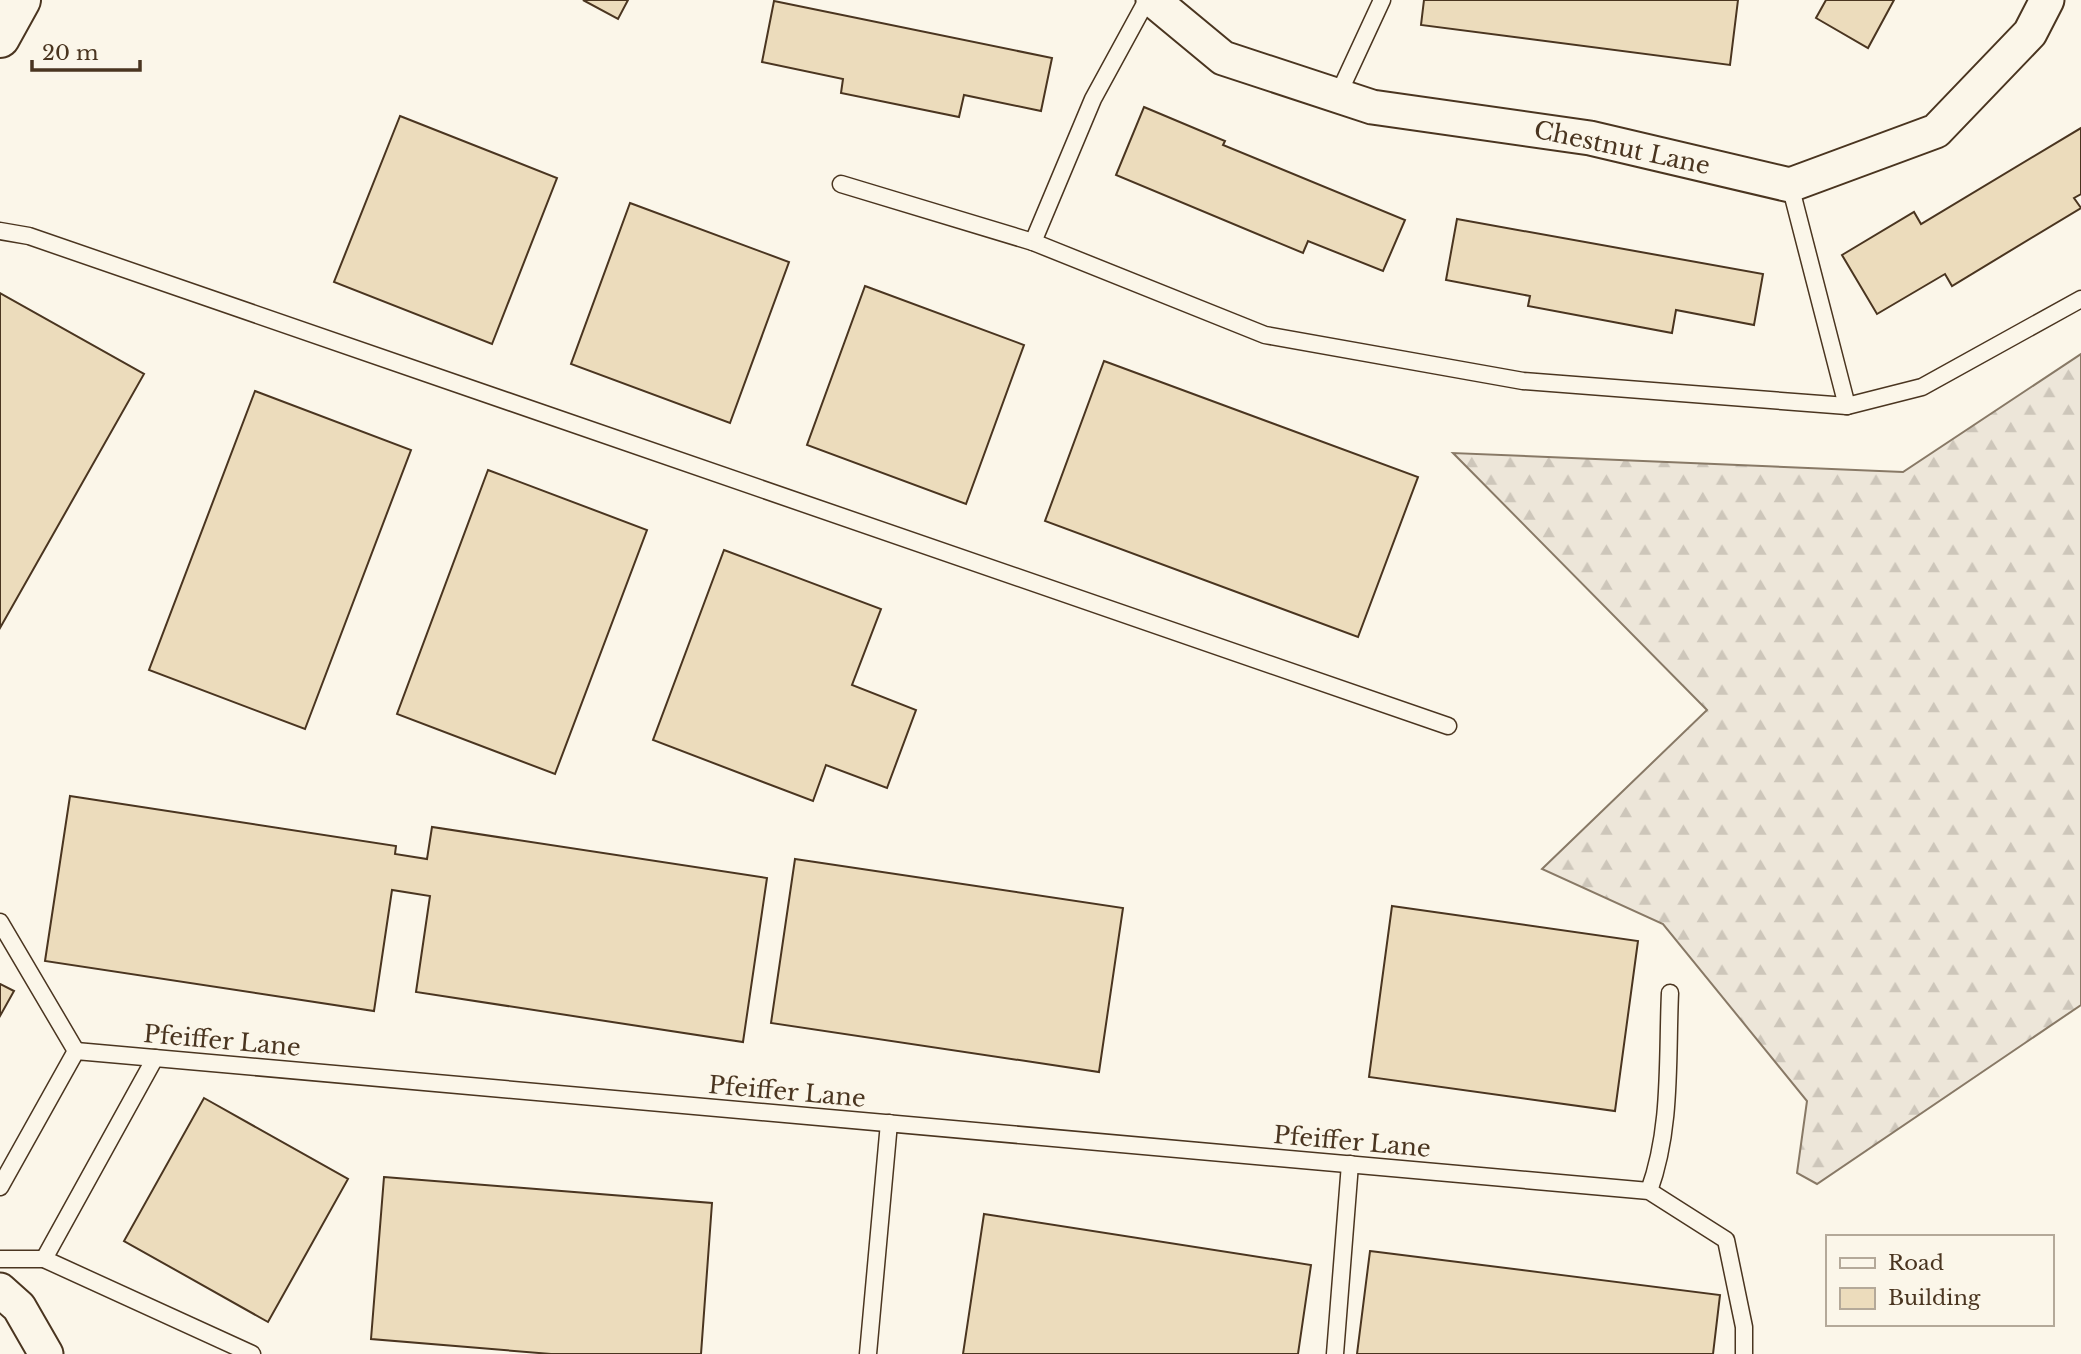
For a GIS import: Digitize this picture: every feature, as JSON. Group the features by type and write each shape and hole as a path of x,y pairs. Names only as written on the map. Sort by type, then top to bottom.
{"main road":[{"path":"0,38 21,0"}],"street":[{"name":"Chestnut Lane","path":"1153,0 1223,58 1372,107 1590,138 1790,185"},
{"path":"1790,185 1936,131 2030,33 2047,0"},
{"path":"0,1290 19,1307 46,1354"}],"lane":[{"path":"1032,242 1093,99 1147,0"},
{"path":"1338,95 1382,0"},
{"path":"841,184 1032,242 1265,335 1523,381 1847,406 1922,387 2081,299"},
{"path":"1790,185 1847,406"},
{"path":"0,231 29,236 1448,726"},
{"path":"0,922 76,1051 0,1187"},
{"path":"1670,993 1664,1134 1649,1191 1726,1240 1744,1327 1744,1354"},
{"name":"Pfeiffer Lane","path":"76,1051 1649,1191"},
{"path":"44,1259 155,1058"},
{"path":"868,1354 889,1124"},
{"path":"1335,1354 1350,1164"},
{"path":"0,1259 44,1259 252,1354"}],"green space":[{"path":"2081,354 2081,1005 1817,1184 1797,1173 1807,1101 1663,924 1542,869 1707,710 1453,453 1903,472"}],"building":[{"path":"583,0 628,0 618,19"},
{"path":"1424,0 1738,0 1730,65 1421,25"},
{"path":"1826,0 1894,0 1868,48 1816,18"},
{"path":"774,1 1052,58 1041,111 964,95 959,117 841,93 843,79 762,62"},
{"path":"1144,107 1225,141 1223,145 1405,220 1383,271 1308,241 1303,253 1116,175"},
{"path":"400,116 557,178 492,344 334,282"},
{"path":"2081,128 2081,194 2074,198 2081,208 1952,286 1945,274 1877,314 1842,255 1914,212 1921,224"},
{"path":"630,203 789,262 730,423 571,364"},
{"path":"1457,219 1763,274 1754,325 1676,310 1672,333 1528,306 1530,296 1446,280"},
{"path":"865,286 1024,345 966,504 807,445"},
{"path":"0,293 144,374 0,628"},
{"path":"1104,361 1418,477 1358,637 1045,521"},
{"path":"255,391 411,450 305,729 149,670"},
{"path":"488,470 647,530 555,774 397,714"},
{"path":"724,550 881,609 852,685 916,710 887,788 826,765 813,801 653,740"},
{"path":"70,796 396,846 395,854 427,859 432,827 767,878 743,1042 416,992 430,896 392,890 374,1011 45,961"},
{"path":"795,859 1123,908 1099,1072 771,1023"},
{"path":"1392,906 1638,941 1615,1111 1369,1077"},
{"path":"0,984 14,991 0,1016"},
{"path":"204,1098 348,1179 268,1322 124,1241"},
{"path":"384,1177 712,1203 701,1354 551,1354 371,1339"},
{"path":"984,1214 1311,1265 1298,1354 963,1354"},
{"path":"1370,1251 1720,1295 1713,1354 1357,1354"}]}
